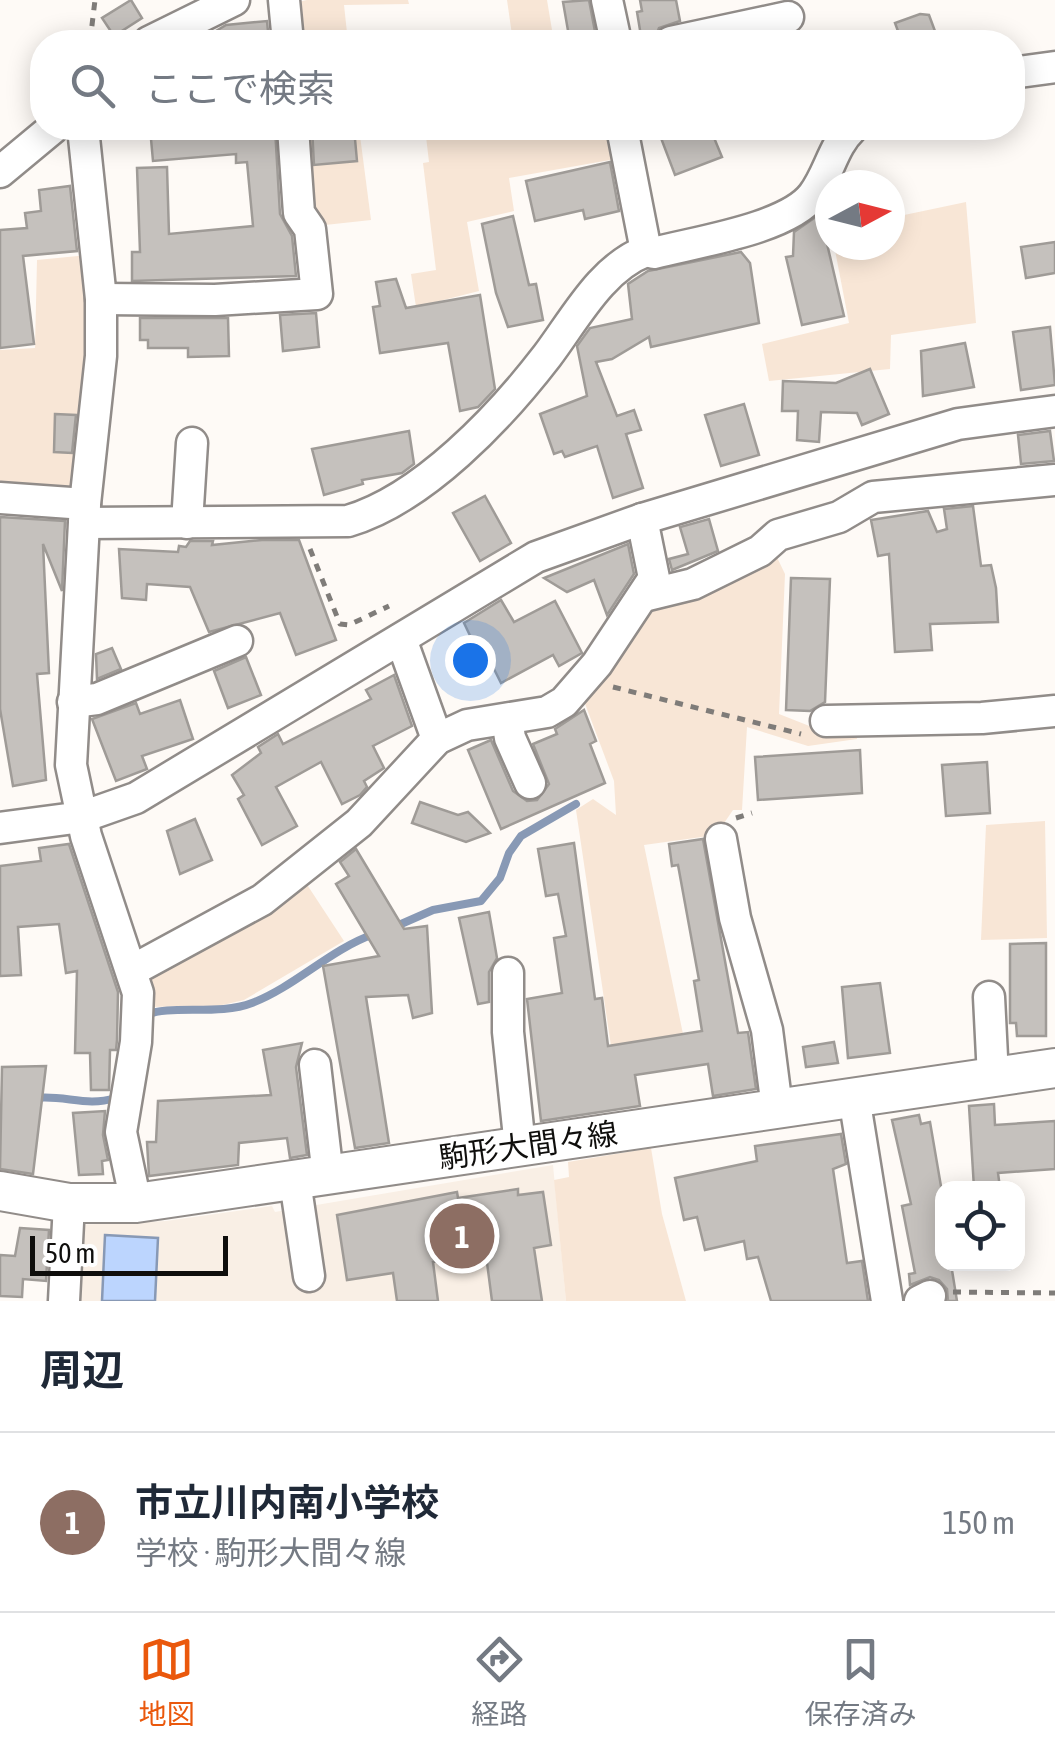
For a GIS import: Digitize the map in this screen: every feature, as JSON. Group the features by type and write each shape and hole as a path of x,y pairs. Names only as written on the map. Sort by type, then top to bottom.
{"main road":[{"name":"駒形大間々線","path":"0,1192 69,1203 136,1203 1055,1068"}],"street":[{"path":"173,30 234,0"},
{"path":"284,0 287,30"},
{"path":"607,0 613,30"},
{"path":"728,30 788,17"},
{"path":"1025,71 1055,67"},
{"path":"0,172 39,140"},
{"path":"84,140 101,299 100,356 85,513 71,765 82,817 138,993 136,1042 121,1132 136,1203"},
{"path":"101,299 215,300 316,294 310,229 299,214 295,140"},
{"path":"624,140 646,250"},
{"path":"0,498 85,513 187,523 348,521 371,514 464,449 532,375 608,276 628,257 746,229 800,207 815,193 845,140"},
{"path":"0,828 82,817 136,798 536,557 642,518 958,424 1055,410"},
{"path":"187,523 192,444"},
{"path":"840,458 853,508"},
{"path":"644,596 693,584 760,551 778,536 839,517 874,497 1055,480"},
{"path":"132,970 262,900 358,823 437,739 467,726 548,712 574,691 654,578 642,518"},
{"path":"400,639 437,739"},
{"path":"73,702 98,699 237,641"},
{"path":"834,721 1055,710"},
{"path":"507,719 510,738 530,783"},
{"path":"721,839 736,918 767,1030 777,1108"},
{"path":"508,972 508,1032 520,1147"},
{"path":"989,997 993,1077"},
{"path":"310,1276 315,1065"},
{"path":"854,1097 887,1301"},
{"path":"64,1301 69,1203"}],"path":[{"path":"91,30 95,0"},
{"path":"300,523 340,624 349,625 390,606"},
{"path":"574,691 732,714 783,732 815,733 834,721"},
{"path":"925,1298 978,1290 1055,1293"}],"shaded area":[{"path":"408,0 409,4 344,5 347,30 296,30 298,2"},
{"path":"507,0 547,0 552,30 511,30"},
{"path":"303,140 361,140 371,220 316,226"},
{"path":"426,140 617,140 621,158 509,178 514,211 467,222 479,291 416,307 411,274 436,270 423,163 429,162"},
{"path":"966,202 976,323 891,335 890,369 769,381 762,344 849,323 837,260 905,260 905,215"},
{"path":"88,255 92,300 80,498 0,492 0,350 35,348 37,260"},
{"path":"773,549 785,574 779,714 812,727 856,728 857,739 808,746 747,727 742,810 733,810 716,835 644,845 683,1034 611,1046 576,810 593,799 616,815 614,781 581,693 642,609"},
{"path":"1045,821 1047,938 981,940 986,825"},
{"path":"302,877 344,941 244,1000 218,1006 145,1007 146,969"},
{"path":"651,1148 662,1214 686,1301 566,1301 554,1180 569,1177 568,1162"},
{"path":"553,1165 566,1301 70,1301 74,1225 166,1221 272,1206 275,1212"}],"water":[{"path":"105,1235 158,1238 155,1301 102,1301"}],"building":[{"path":"131,0 142,18 123,30 110,30 102,18"},
{"path":"589,0 595,30 568,30 563,2"},
{"path":"640,0 676,0 680,21 658,30 640,30 637,12 642,11"},
{"path":"920,14 929,15 935,30 898,30 895,23"},
{"path":"267,21 268,30 218,30 226,25"},
{"path":"151,140 276,140 280,214 292,236 296,276 132,281 132,252 140,252 137,168 167,167 169,234 253,226 247,162 236,163 236,154 153,161"},
{"path":"313,140 355,140 357,161 314,165"},
{"path":"662,140 715,140 722,157 675,175"},
{"path":"610,162 619,211 585,219 583,210 535,221 526,181"},
{"path":"70,186 77,251 23,256 34,344 0,348 0,230 27,228 25,213 41,211 39,190"},
{"path":"513,216 529,285 536,284 543,320 508,327 496,293 482,224"},
{"path":"815,217 815,260 831,260 844,316 802,325 786,257 793,256 794,232"},
{"path":"1055,242 1055,273 1026,278 1021,247"},
{"path":"741,252 750,263 759,323 651,347 649,337 612,359 596,362 617,416 634,410 641,430 626,434 643,488 613,498 597,446 565,457 562,451 554,454 540,414 587,396 577,346 590,328 632,319 628,284 648,271"},
{"path":"396,279 406,308 480,295 495,389 478,407 460,411 448,343 380,353 373,307 380,306 376,282"},
{"path":"316,313 319,347 283,351 280,315"},
{"path":"140,318 228,318 229,356 188,357 188,348 148,348 148,340 140,340"},
{"path":"1050,327 1055,385 1021,390 1013,332"},
{"path":"965,343 974,387 923,396 921,351"},
{"path":"870,369 889,414 862,425 857,413 821,412 819,442 797,440 798,411 782,411 783,381 836,383"},
{"path":"744,404 759,455 721,466 705,415"},
{"path":"55,414 76,415 72,453 54,452"},
{"path":"409,431 414,464 402,473 362,480 363,484 324,495 312,449"},
{"path":"1050,431 1054,461 1021,464 1018,435"},
{"path":"485,496 511,543 480,561 453,513"},
{"path":"973,506 981,566 991,565 996,588 998,622 930,624 932,650 895,652 889,554 878,556 871,520 928,511 937,532 947,529 944,509"},
{"path":"0,517 65,521 62,591 43,544 49,673 37,674 46,780 13,786 0,709"},
{"path":"709,519 718,551 672,570 669,559 688,554 680,527"},
{"path":"299,540 336,640 296,655 280,613 209,632 190,587 147,584 146,600 122,598 119,549 178,552 179,546 186,547 190,541 213,541 212,545"},
{"path":"628,544 634,574 607,615 594,580 567,592 544,578"},
{"path":"791,578 830,579 825,702 810,711 786,710"},
{"path":"501,600 514,622 555,601 582,653 559,666 553,655 501,683 493,667 487,671 464,623"},
{"path":"112,648 121,669 97,679 96,654"},
{"path":"246,657 261,695 228,708 214,671"},
{"path":"394,675 412,726 373,746 384,768 364,781 367,787 360,795 342,804 321,762 276,787 297,826 262,845 238,799 244,795 232,775 261,753 258,747 278,734 283,744 371,699 366,690"},
{"path":"180,700 193,739 142,756 147,769 116,781 92,719 136,703 140,714"},
{"path":"584,710 596,741 590,744 605,783 501,829 468,750 491,740 513,791 527,801 537,800 549,784 533,744 557,734 555,729"},
{"path":"860,750 862,793 758,800 755,757"},
{"path":"987,762 990,813 946,816 942,765"},
{"path":"420,802 458,815 468,812 490,833 466,842 412,823"},
{"path":"195,819 212,860 180,874 167,831"},
{"path":"703,839 738,1033 748,1032 756,1089 713,1096 708,1064 635,1075 640,1106 541,1121 527,999 562,993 554,938 566,936 558,894 546,896 538,849 574,843 595,999 602,998 608,1046 702,1031 694,981 699,980 678,865 672,866 669,844"},
{"path":"69,844 118,992 117,1040 116,1050 110,1050 109,1090 91,1090 90,1053 75,1053 77,971 66,973 59,924 18,927 21,975 0,976 0,866 41,861 39,848"},
{"path":"356,849 404,929 427,926 432,1013 413,1018 408,995 366,997 389,1143 355,1148 323,966 379,956 336,884 349,876 340,862"},
{"path":"489,912 497,958 489,972 489,1002 478,1004 459,918"},
{"path":"1046,943 1046,1036 1017,1036 1016,1023 1010,1023 1010,944"},
{"path":"880,983 890,1053 848,1058 842,987"},
{"path":"834,1042 838,1063 806,1067 803,1047"},
{"path":"302,1043 296,1067 307,1155 290,1158 287,1138 239,1143 238,1165 149,1176 147,1142 156,1142 158,1101 271,1095 263,1050"},
{"path":"46,1066 33,1174 0,1169 2,1067"},
{"path":"994,1104 995,1125 1055,1121 1055,1169 998,1173 999,1181 974,1181 969,1106"},
{"path":"105,1111 103,1135 108,1160 102,1161 103,1174 79,1175 73,1113"},
{"path":"919,1115 921,1124 930,1122 940,1181 935,1181 935,1271 952,1271 957,1301 948,1301 947,1289 939,1280 930,1277 910,1285 909,1274 915,1273 902,1206 911,1204 892,1120"},
{"path":"841,1134 846,1164 833,1169 847,1263 862,1261 868,1301 771,1301 758,1257 747,1259 744,1241 705,1250 697,1217 684,1220 675,1178 757,1161 755,1146"},
{"path":"518,1189 518,1195 543,1192 551,1245 534,1248 542,1301 492,1301 486,1255 433,1262 438,1301 397,1301 393,1273 347,1280 337,1215 457,1192 458,1198"},
{"path":"20,1228 49,1230 46,1281 23,1279 22,1297 0,1296 0,1255 15,1256"}],"waterway":[{"path":"392,928 433,910 481,901 500,878 509,853 521,836 576,804"},
{"path":"146,1015 252,1003 374,934"},
{"path":"36,1098 115,1098"}],"place":[{"name":"市立川内南小学校","path":"462,1236"}]}
